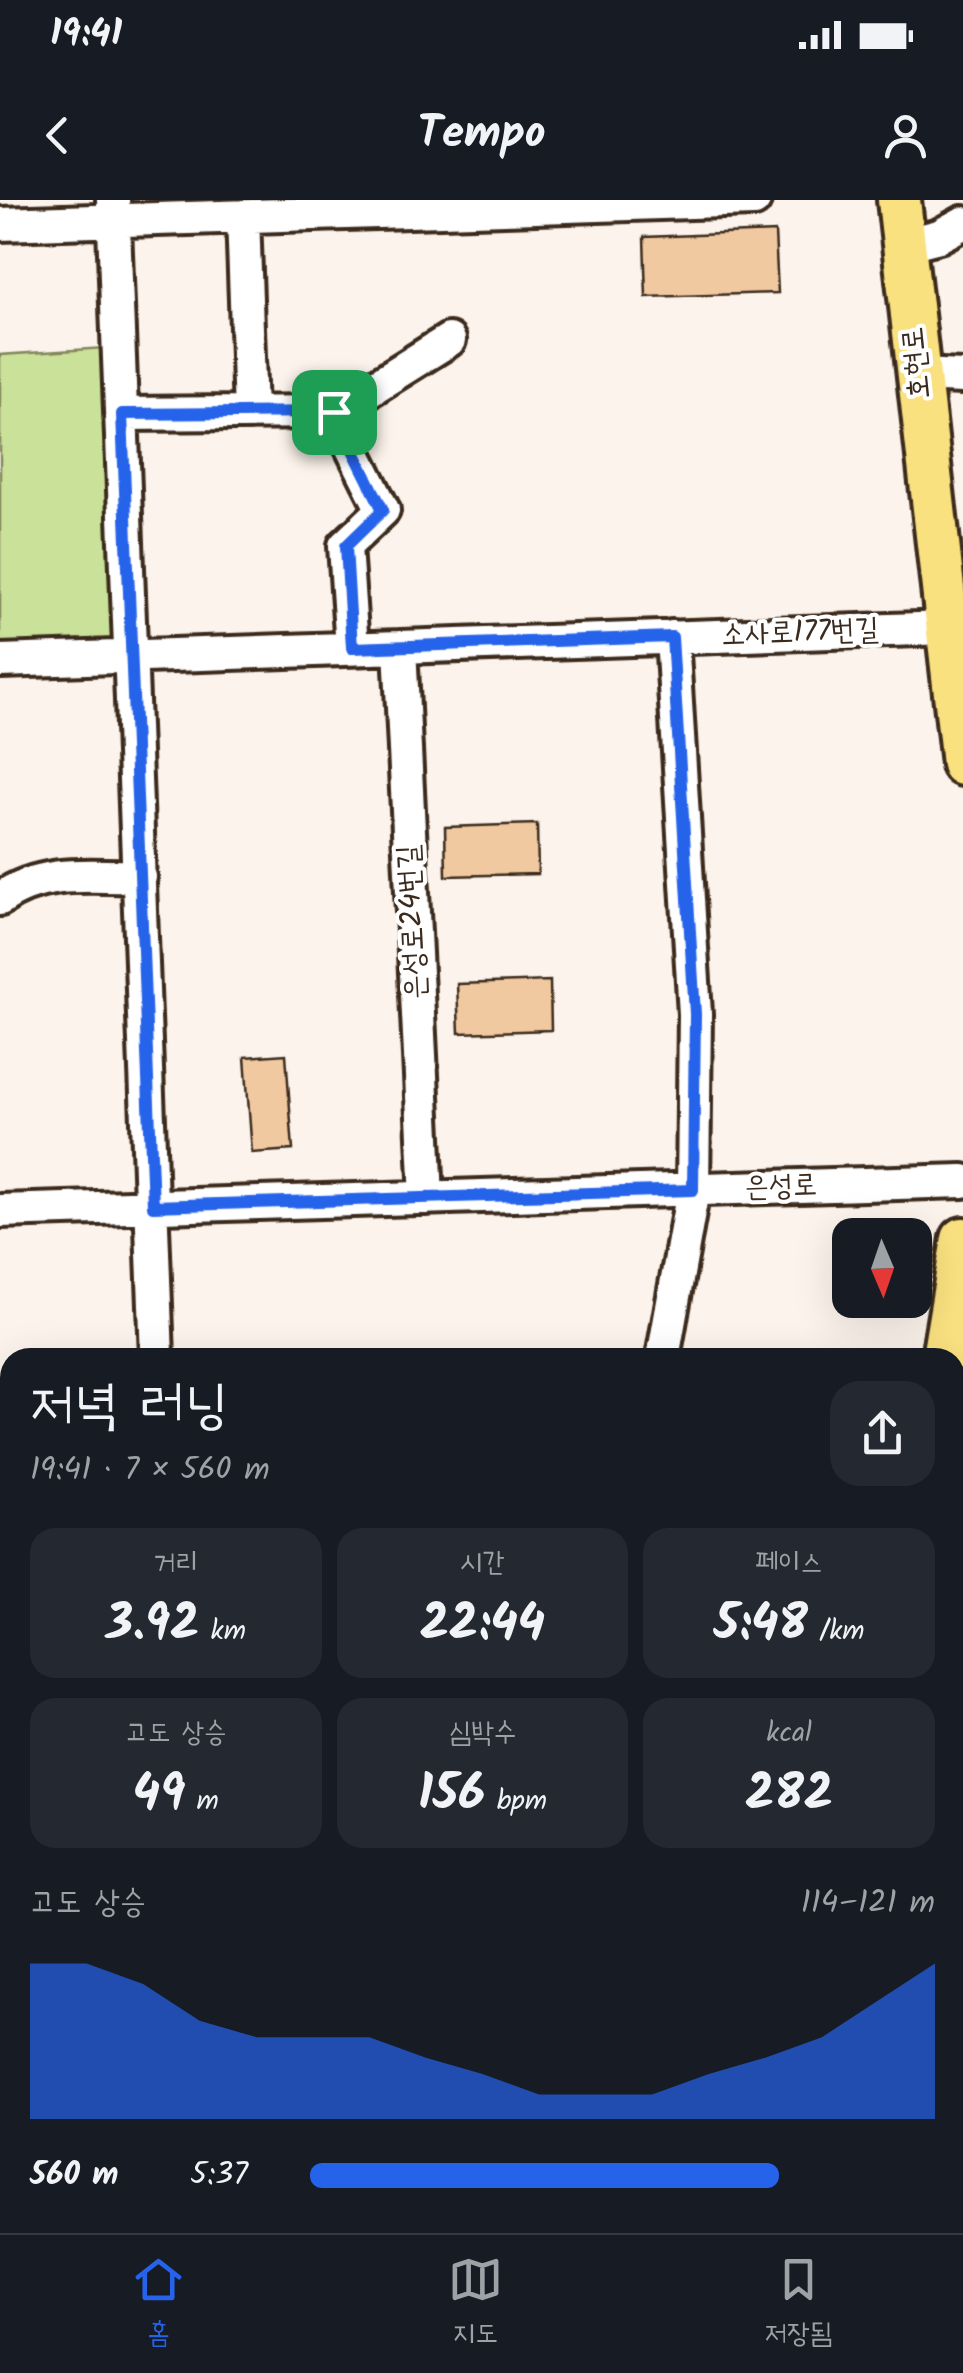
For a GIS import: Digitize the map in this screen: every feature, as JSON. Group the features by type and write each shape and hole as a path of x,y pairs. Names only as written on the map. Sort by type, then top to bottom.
{"main road":[{"name":"호현로","path":"899,200 919,375 951,552 948,628 959,693 963,764"},
{"path":"945,1348 963,1239"}],"street":[{"path":"0,224 114,210 243,216 754,200"},
{"path":"114,210 157,1348"},
{"path":"243,216 250,413"},
{"path":"904,245 939,236 963,223"},
{"path":"122,414 334,412 449,340"},
{"path":"919,375 963,377"},
{"path":"334,412 383,510 346,546 352,648"},
{"name":"소사로177번길","path":"0,660 948,628"},
{"path":"665,1348 693,1190 695,1014 672,637"},
{"name":"은성로24번길","path":"400,646 426,1198"},
{"path":"0,899 34,881 62,876 140,877"},
{"name":"은성로","path":"0,1211 963,1181"}],"green space":[{"path":"119,347 131,656 0,661 0,355"}],"building":[{"path":"775,232 778,293 646,297 644,237"},
{"path":"537,824 538,874 446,876 445,827"},
{"path":"550,981 551,1030 459,1033 457,984"},
{"path":"286,1054 293,1150 252,1153 245,1057"}],"route":[{"path":"334,412 383,510 346,546 352,648 672,637 695,1014 693,1190 153,1206 122,414 334,412"}]}
